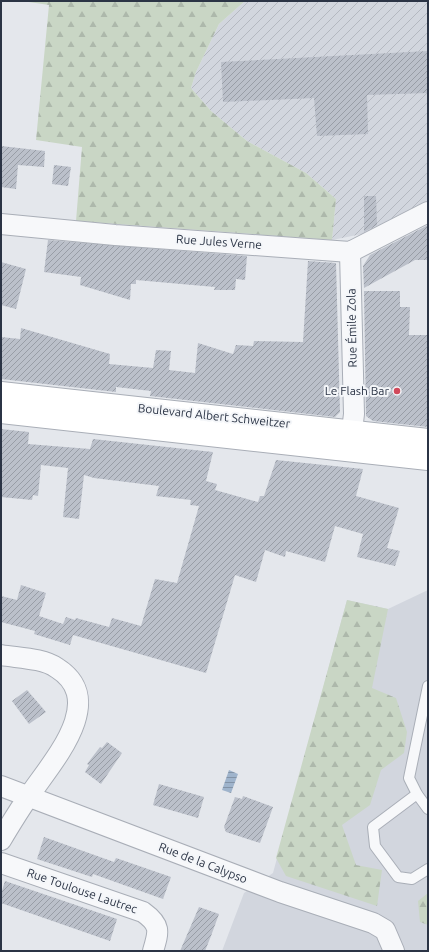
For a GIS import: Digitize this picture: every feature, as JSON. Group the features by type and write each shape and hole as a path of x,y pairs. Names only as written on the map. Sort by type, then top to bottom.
{"main road":[{"name":"Boulevard Albert Schweitzer","path":"1,393 351,442 428,459"},
{"name":"Boulevard Albert Schweitzer","path":"1,412 351,442 428,440"}],"street":[{"path":"350,252 428,212"},
{"name":"Rue Jules Verne","path":"1,224 350,252"},
{"name":"Rue Émile Zola","path":"350,252 354,414 351,442"},
{"path":"1,655 39,662 57,668 75,687 79,697 74,726 51,765 28,796 1,840"},
{"name":"Rue de la Calypso","path":"1,786 280,892 373,923 384,930 394,951"},
{"name":"Rue Toulouse Lautrec","path":"1,863 143,912 154,920 157,929 153,951"}],"lane":[{"path":"428,686 426,702 409,778 417,794 428,809"},
{"path":"417,794 372,827 375,846 398,877 412,879 428,869"}],"shaded area":[{"path":"245,1 428,1 428,200 362,234 332,240 336,199 306,173 247,141 211,111 191,88 196,72 219,24"},
{"path":"428,590 428,951 222,951 244,893 273,873 347,600 388,609"}],"green space":[{"path":"22,1 245,1 219,24 196,72 191,88 211,111 247,141 306,173 336,199 332,240 76,221 82,147 36,140 49,5"},
{"path":"347,600 388,609 372,688 396,698 407,732 404,753 381,770 370,805 342,825 356,865 382,870 377,906 286,876 276,858"},
{"path":"428,893 428,925 420,922 418,901"}],"water":[{"path":"229,770 238,774 231,793 222,790"}],"building":[{"path":"428,51 428,93 367,95 368,134 317,136 314,98 223,102 221,62"},
{"path":"1,146 45,151 44,167 18,165 16,189 1,187"},
{"path":"54,165 71,167 68,186 52,184"},
{"path":"364,196 376,196 377,225 364,232"},
{"path":"428,225 428,260 415,260 364,288 363,266 370,255"},
{"path":"48,240 247,256 245,280 236,279 235,290 214,290 215,287 136,280 136,284 131,284 130,300 80,285 81,277 44,272"},
{"path":"308,261 336,263 340,412 335,417 150,396 151,391 116,387 116,392 1,379 1,337 20,339 21,328 110,354 109,364 153,368 156,350 171,351 169,370 195,373 198,343 233,354 236,345 253,346 254,341 303,342"},
{"path":"1,262 26,269 16,309 1,305"},
{"path":"364,291 400,291 400,307 410,307 409,335 428,335 428,427 373,421 366,416"},
{"path":"1,429 29,432 28,444 90,449 93,439 213,452 206,481 217,484 215,490 258,502 260,496 264,496 276,460 363,469 356,496 399,508 387,548 400,551 395,566 357,557 363,534 335,526 325,562 286,551 285,557 265,550 256,582 235,575 206,673 73,635 70,645 34,634 35,631 1,622 1,596 17,600 21,585 46,593 39,616 63,624 66,617 75,620 76,618 109,627 112,618 141,626 155,579 177,583 199,506 190,505 191,500 156,496 159,486 94,478 84,475 79,519 63,517 68,468 41,465 38,496 33,495 32,500 1,497"},
{"path":"27,690 46,712 29,724 12,701"},
{"path":"107,742 122,753 101,784 85,772 89,765 87,764 100,747 102,748"},
{"path":"159,784 204,797 198,818 153,805"},
{"path":"243,796 273,807 260,843 226,832 224,827 235,797 242,799"},
{"path":"44,837 114,862 116,858 171,877 163,899 93,874 92,877 37,859"},
{"path":"5,881 117,919 110,941 1,903 1,894"},
{"path":"199,907 219,914 205,951 180,951"}],"place":[{"name":"Le Flash Bar","path":"397,391"}]}
